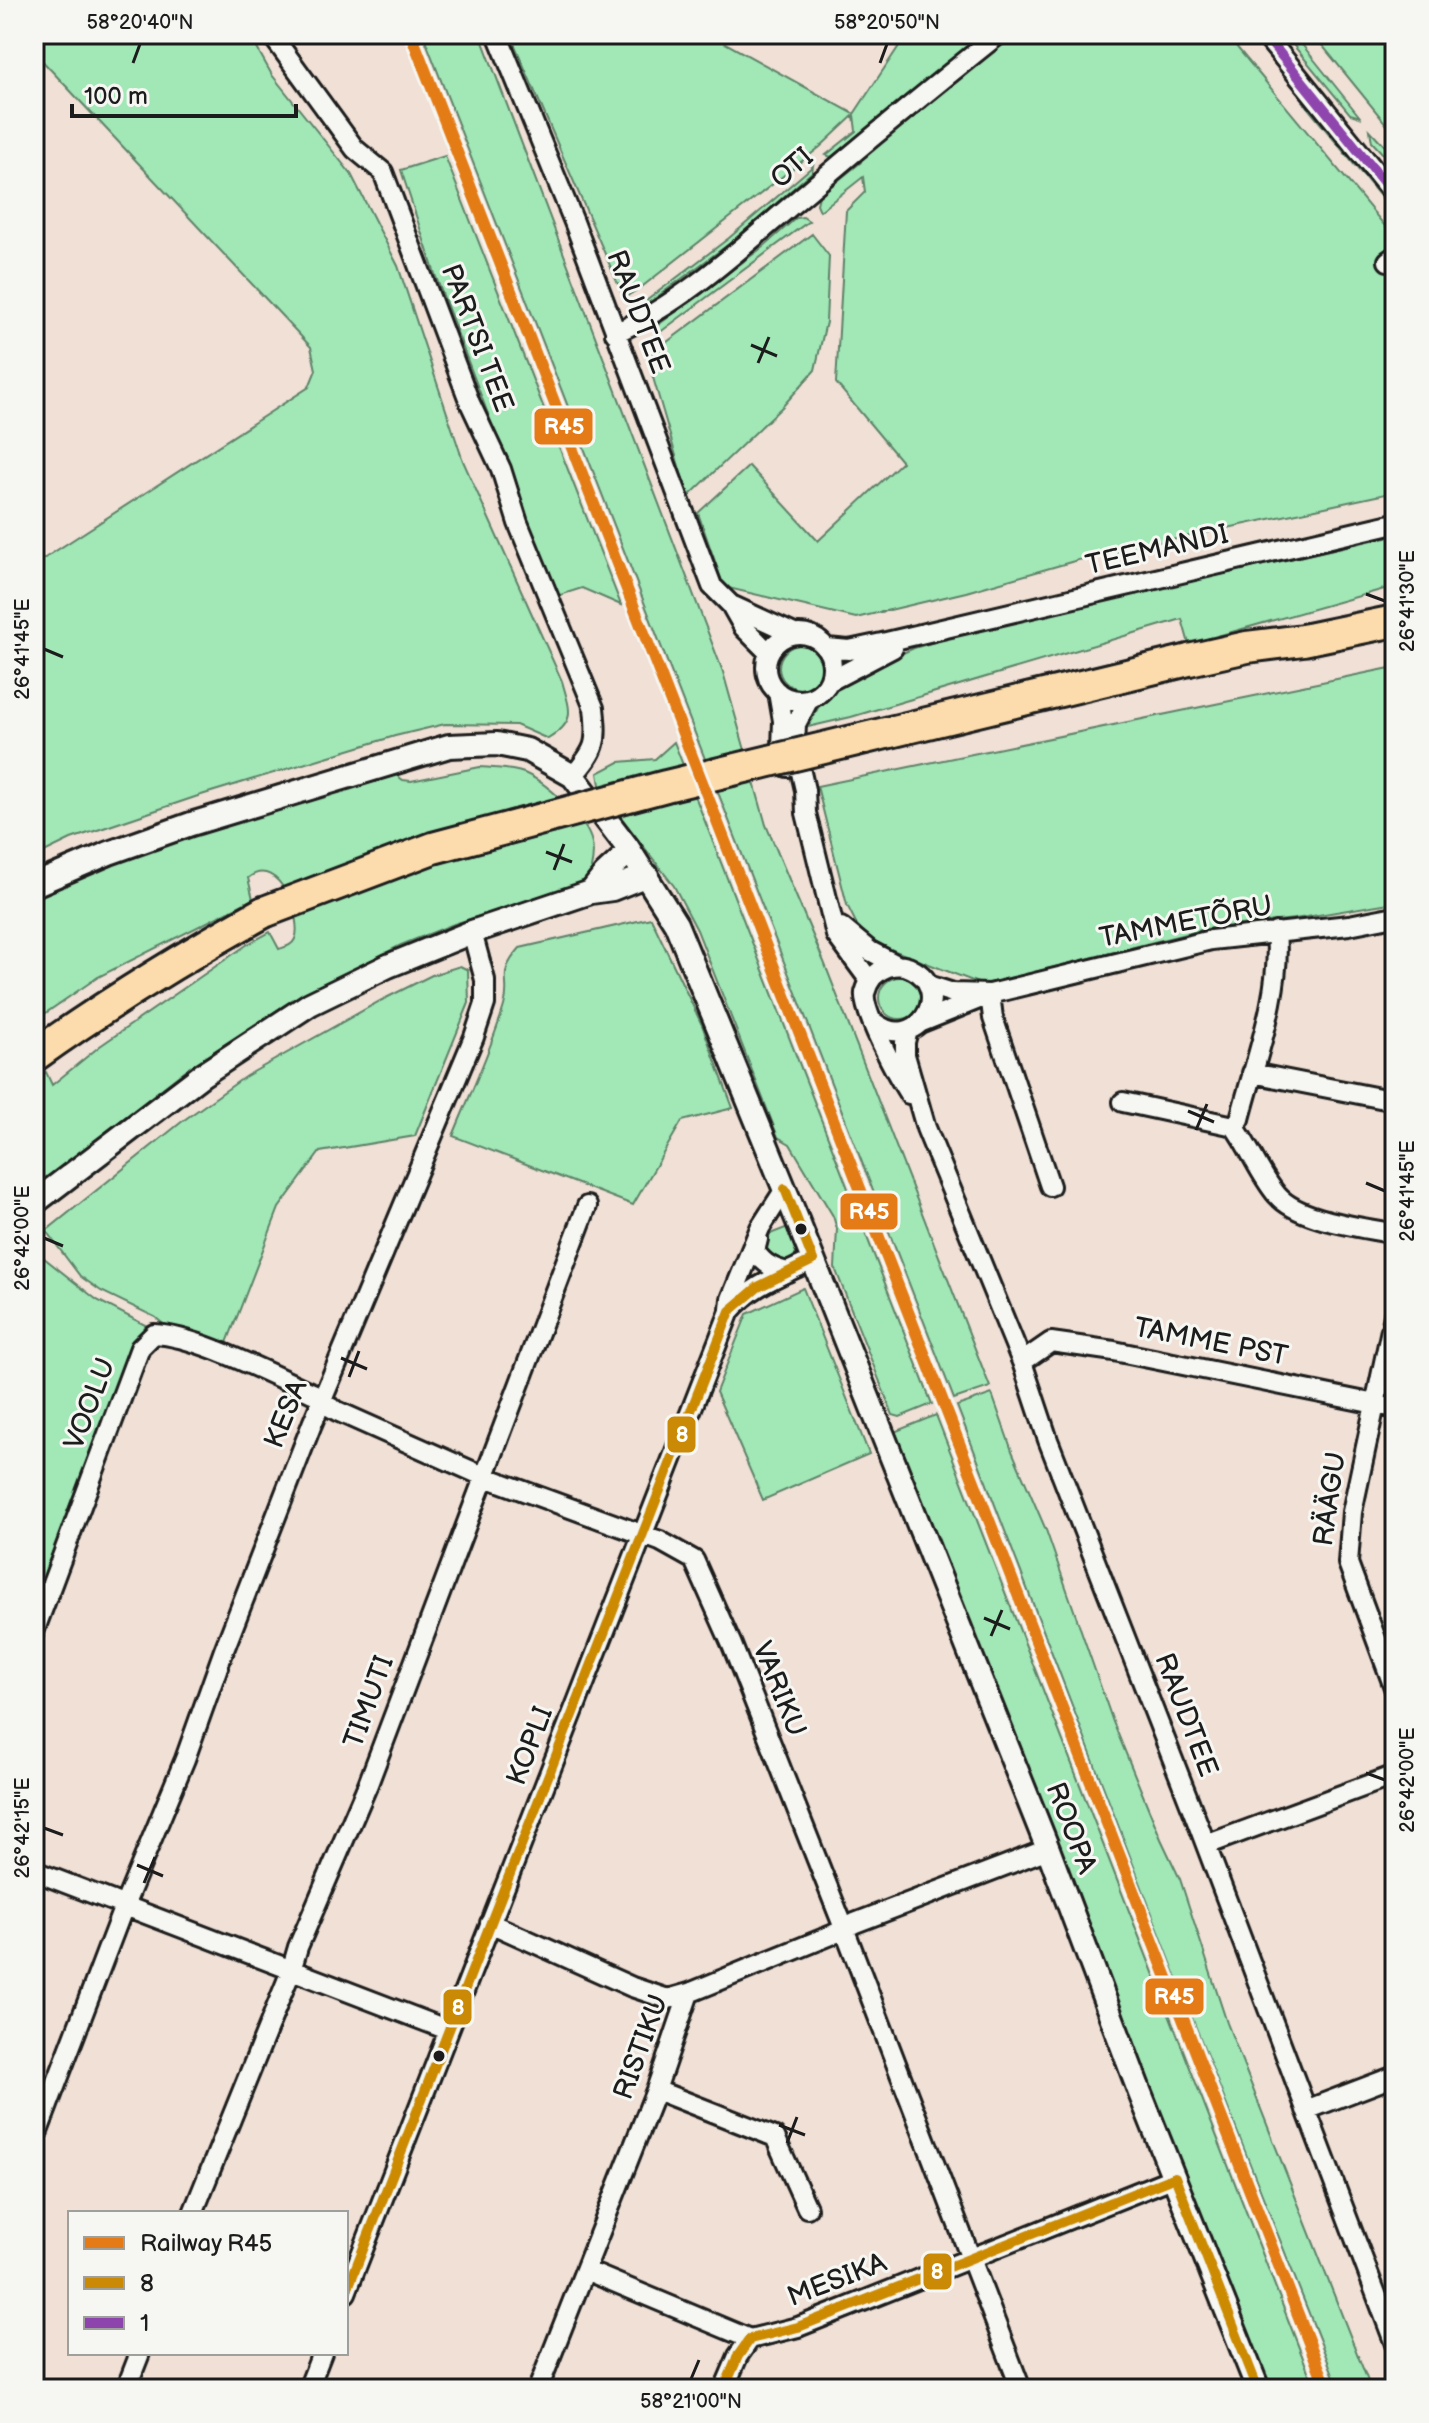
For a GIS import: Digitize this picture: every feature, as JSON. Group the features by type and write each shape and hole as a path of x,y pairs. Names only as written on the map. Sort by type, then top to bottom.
{"highway":[{"path":"34,1056 177,961 264,912 433,848 666,786 1247,647 1395,600"},
{"path":"1247,647 1303,640 1395,621"}],"street":[{"name":"PARTSI TEE","path":"271,34 355,149 383,172 470,403 501,469 518,523 594,708 597,732 592,754 573,776"},
{"name":"RAUDTEE","path":"497,34 574,222 712,586 731,605 744,628 769,653"},
{"name":"OTI","path":"615,333 647,319 751,242 827,174 999,34"},
{"path":"1264,34 1395,196"},
{"path":"1277,34 1356,134 1395,176"},
{"name":"TEEMANDI","path":"827,648 849,650 1395,523"},
{"name":"RAUDTEE","path":"731,605 794,634 813,636 827,648"},
{"name":"TEEMANDI","path":"830,681 932,631"},
{"path":"794,634 775,644 769,653 767,674 778,692 783,721 782,747 797,799 806,813"},
{"path":"778,692 798,700 818,695 830,681 833,664 827,648"},
{"path":"809,699 796,724 795,746 805,790 806,813 836,935 870,981 877,973 897,965"},
{"path":"34,885 109,853 191,824 449,746 497,744 527,750 573,776"},
{"name":"ROOPA","path":"573,776 647,875 676,924 1048,1849 1258,2389"},
{"path":"591,892 630,851"},
{"path":"34,1203 202,1075 310,1004 388,966 472,932 591,892 612,889 647,875"},
{"name":"TAMMETÕRU","path":"915,1026 990,994 1208,941 1349,925 1395,916"},
{"path":"835,924 870,951 915,970 928,985"},
{"name":"KESA","path":"34,2142 321,1402 474,1037 485,1004 485,980 472,932"},
{"path":"1234,1126 1240,1119 1274,990 1279,957 1276,932"},
{"name":"RAUDTEE","path":"870,981 865,1002 897,1073 920,1109"},
{"name":"RAUDTEE","path":"928,985 931,1004 915,1026 905,1055 920,1109 1022,1362 1048,1440 1395,2344"},
{"name":"TAMMETÕRU","path":"928,985 953,993 990,994"},
{"path":"990,994 993,1018 1050,1186"},
{"path":"874,1022 890,1031 915,1026"},
{"path":"1252,1073 1395,1101"},
{"path":"1123,1102 1234,1126 1274,1191 1288,1206 1309,1214 1395,1234"},
{"path":"730,1311 731,1299 760,1228 785,1189"},
{"name":"TIMUTI","path":"194,2211 298,1947 368,1784 587,1206"},
{"path":"760,1228 755,1251 761,1260 774,1269 788,1272"},
{"name":"KOPLI","path":"348,2288 730,1311 750,1291 813,1260"},
{"name":"RÄÄGU","path":"1395,1311 1352,1512 1348,1563 1395,1690"},
{"name":"VARIKU","path":"154,1334 171,1335 202,1346 317,1395 321,1402 483,1476 643,1535 694,1560 732,1645 844,1928 1021,2389"},
{"name":"VOOLU","path":"34,1632 140,1348 154,1334"},
{"name":"TAMME PST","path":"1022,1362 1051,1342 1114,1351 1395,1408"},
{"path":"1206,1845 1395,1775"},
{"name":"RISTIKU","path":"538,2389 656,2090 689,1993 844,1928 1048,1849"},
{"path":"34,1871 448,2030"},
{"path":"490,1923 632,1987 668,1999 689,1993"},
{"path":"1306,2110 1395,2076"},
{"path":"656,2090 775,2137 807,2208"},
{"name":"MESIKA","path":"750,2339 798,2327 1175,2177"},
{"path":"585,2270 750,2339 738,2356 724,2389"},
{"path":"126,2389 139,2355"},
{"path":"308,2389 321,2355"}],"green space":[{"path":"34,34 249,34 272,75 351,174 398,266 463,461 562,681 569,714 557,733 548,739 516,725 445,724 395,736 198,796 71,839 34,857 34,565 309,387 316,370 311,347 34,52"},
{"path":"423,34 480,34 723,672 766,825 824,962 990,1387 954,1399"},
{"path":"510,34 709,34 854,114 907,34 1226,34 1395,238 1395,492 1078,560 966,592 856,618 724,587 698,513 749,466 818,541 902,462 836,383 846,211 865,192 863,177 820,211 817,204 819,196 861,162 857,136 831,157 826,155 856,131 854,115 820,147 624,298"},
{"path":"1313,34 1395,34 1395,135"},
{"path":"1296,37 1360,117 1350,114 1294,46"},
{"path":"1309,100 1377,182 1395,209 1393,212 1303,102"},
{"path":"1370,130 1395,157 1395,167 1372,142"},
{"path":"445,156 621,605 582,588 557,596 436,277 401,170"},
{"path":"813,166 812,172 733,241 646,305 646,301 729,238"},
{"path":"803,217 809,221 659,333 654,328 763,247 796,218"},
{"path":"812,234 829,256 826,322 815,370 783,406 688,497 647,357"},
{"path":"1395,535 1395,586 1189,644 1182,619 808,727 820,704 852,676 914,648 968,632"},
{"path":"801,645 816,652 823,667 816,682 801,689 786,682 779,667 786,652"},
{"path":"1395,667 1395,902 1295,919 1205,929 983,985 869,938 857,925 847,905 817,786"},
{"path":"674,742 932,1404 900,1417 893,1415 835,1268 837,1229 833,1216 790,1144 778,1137 697,930 674,886 601,791 598,773 619,762 655,759"},
{"path":"480,767 524,773 554,793 589,833 593,849 591,868 598,873 566,890 454,924 401,945 285,1005 187,1069 34,1188 34,1082 46,1072 52,1085 100,1046 248,944 270,932 279,949 292,943 297,930 292,906 279,882 270,875 260,873 248,878 253,899 98,977 34,1021 34,898 140,853 395,774 411,781"},
{"path":"651,918 702,1025 733,1108 682,1121 633,1205 453,1136 499,1022 506,997 508,965 520,948"},
{"path":"460,966 468,970 469,1003 415,1136 320,1152 279,1208 225,1348 168,1328 155,1317 101,1291 80,1276 46,1231 184,1120 246,1076 380,1001 432,975"},
{"path":"900,977 915,983 921,998 915,1013 900,1019 885,1013 879,998 885,983"},
{"path":"788,1227 798,1252 783,1263 767,1256 765,1247 770,1234"},
{"path":"34,1250 97,1300 149,1327 137,1339 34,1602"},
{"path":"803,1288 869,1454 763,1500 716,1392 747,1314"},
{"path":"992,1394 1012,1451 1046,1530 1113,1722 1180,1879 1227,2023 1371,2389 1339,2389 1191,2015 957,1406"},
{"path":"936,1415 1315,2389 1268,2389 1029,1770 896,1439 894,1432"}],"rail line":[{"name":"R45","path":"411,34 1327,2389"}],"transit line":[{"name":"1","path":"1264,34 1395,196"},
{"name":"8","path":"348,2288 730,1311 758,1287 813,1260 785,1189"},
{"name":"8","path":"1175,2177 1258,2389"},
{"name":"8","path":"724,2389 738,2356 750,2339 798,2327 1175,2177"}]}
